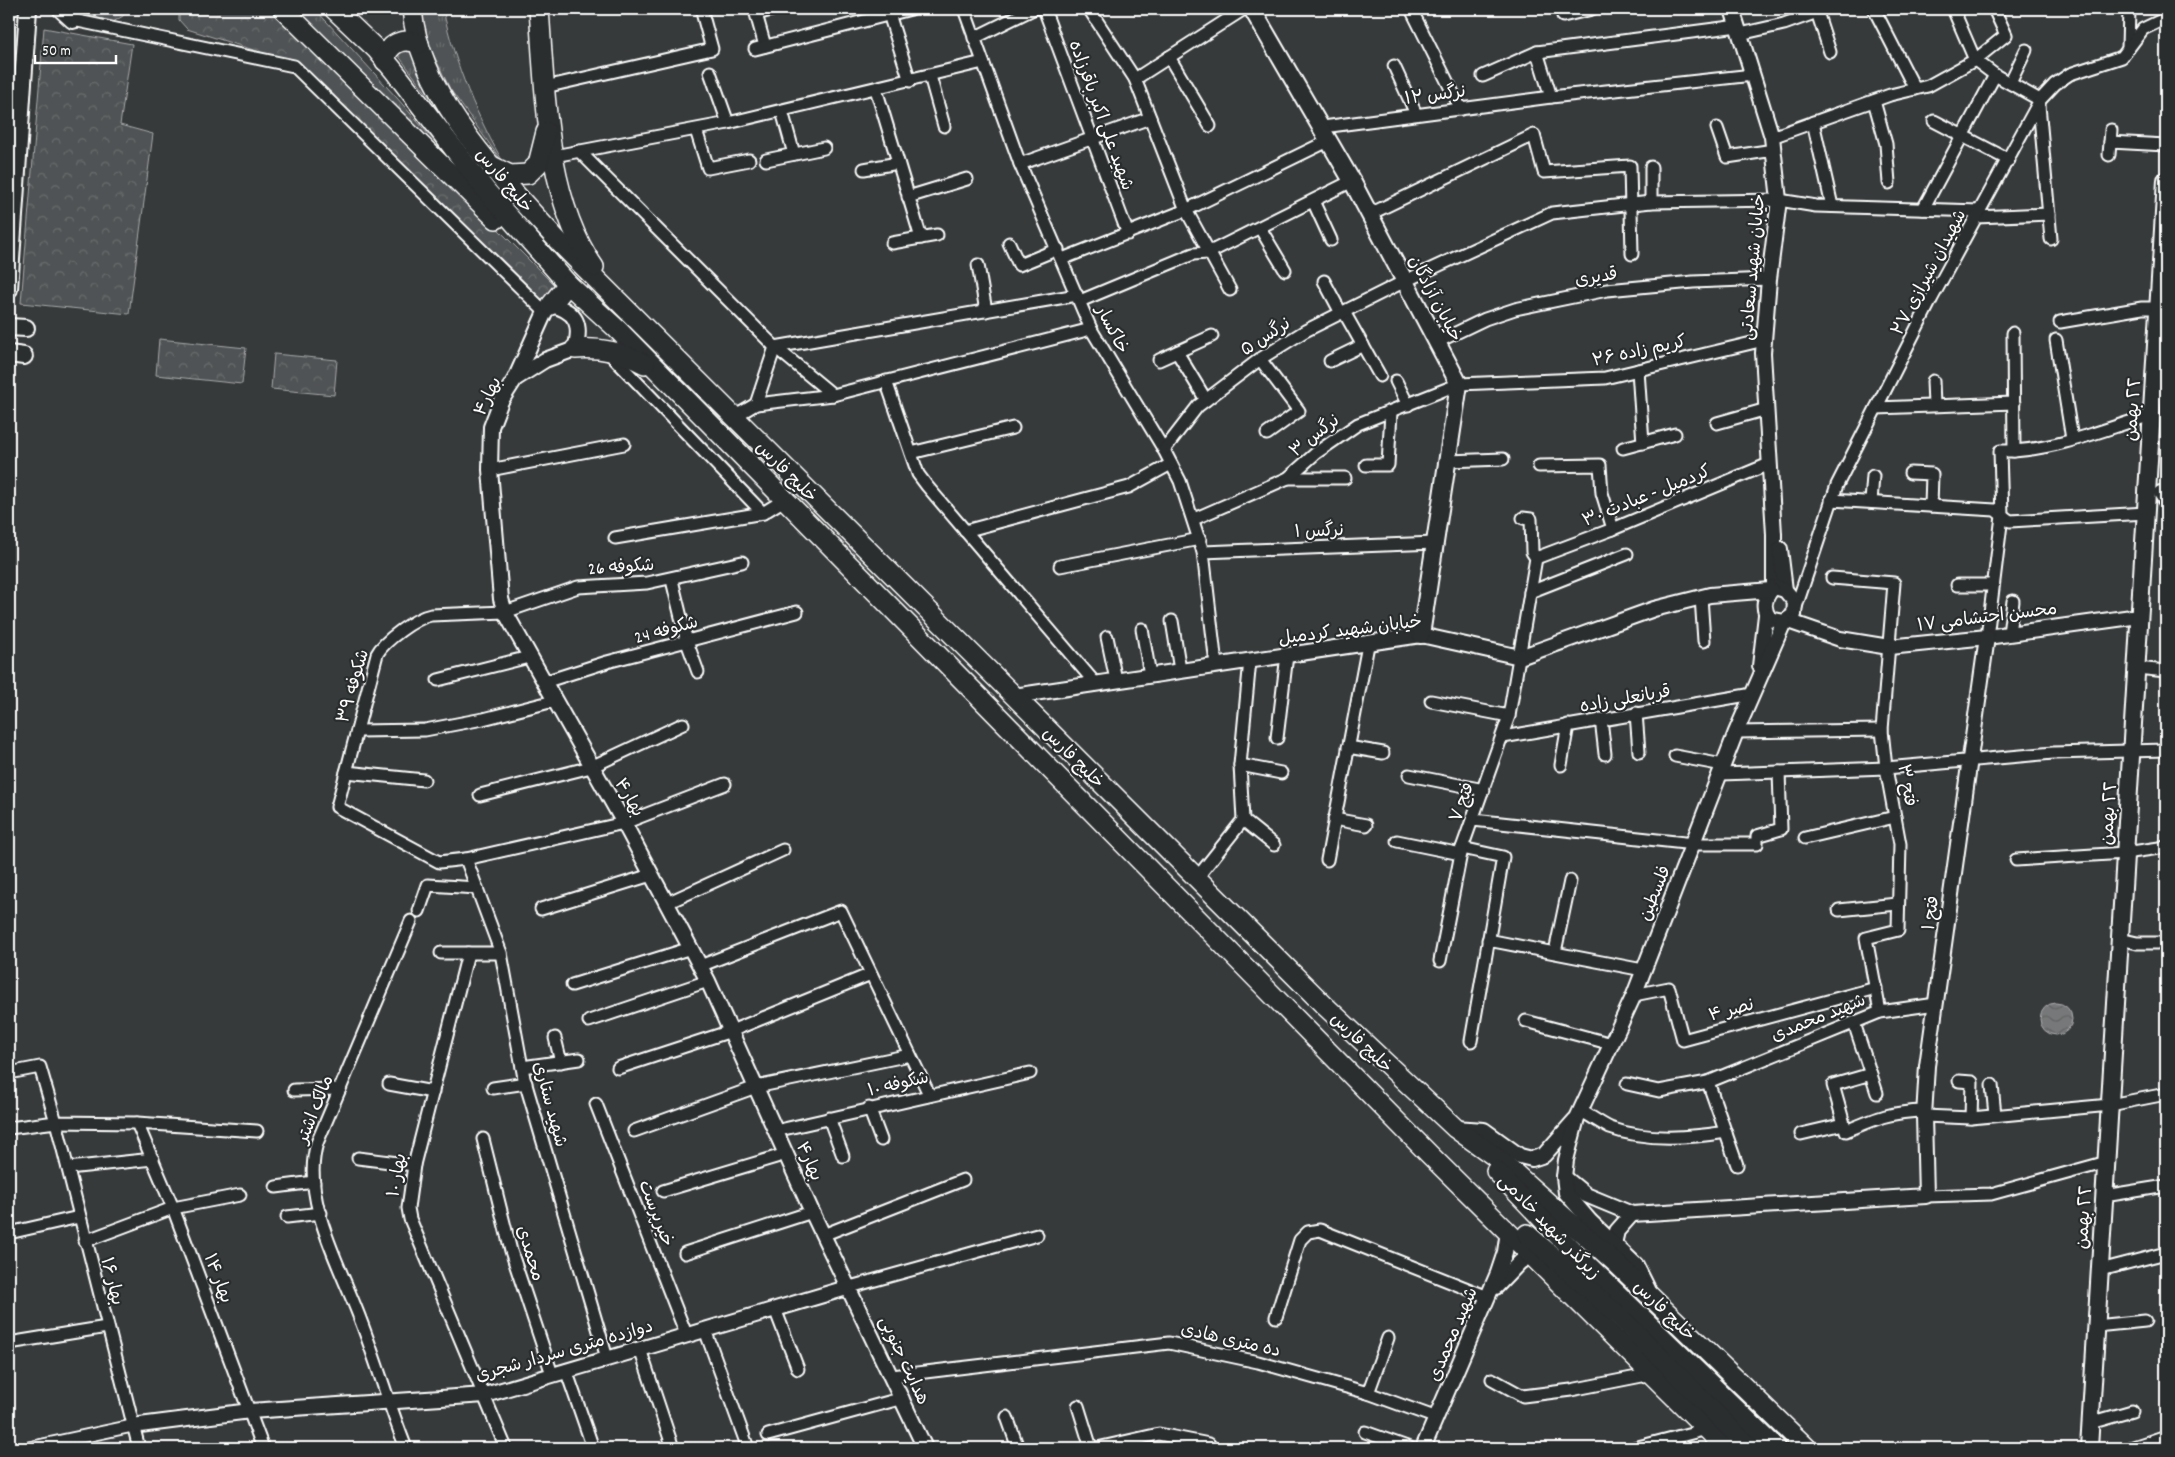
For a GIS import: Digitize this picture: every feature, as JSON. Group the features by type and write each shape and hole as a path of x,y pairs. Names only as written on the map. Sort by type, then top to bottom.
{"highway":[{"path":"283,9 442,168 568,284 548,308"},
{"name":"خلیج فارس","path":"334,9 385,61 487,192 568,284 617,329 1430,1154 1726,1448"},
{"name":"خلیج فارس","path":"412,9 419,44 440,93 492,166 560,243 1196,879 1387,1066 1455,1128 1501,1160 1652,1297 1807,1448"},
{"path":"539,9 548,119 562,194 578,238 596,269 632,315"},
{"path":"385,61 389,50 397,43 408,40 419,44"},
{"path":"492,166 514,176 523,175 533,170 538,164 543,150 548,119"},
{"path":"575,349 605,349 635,359 667,380"},
{"name":"زیرگذر شهید خادمی","path":"1455,1128 1570,1248 1776,1448"},
{"name":"زیرگذر شهید خادمی","path":"1430,1154 1481,1193 1621,1318 1750,1448"},
{"path":"1743,1385 1792,1448"}],"main road":[{"path":"9,289 28,9"},
{"name":"خیابان آزادگان","path":"1252,9 1352,181 1459,384"},
{"name":"٢٢ بهمن","path":"2089,1448 2146,513 2160,495 2152,415 2160,379 2159,308 2165,238 2166,180"},
{"path":"9,327 26,328"},
{"path":"1421,636 1459,384"}],"street":[{"path":"776,9 756,14 760,47 911,9"},
{"name":"خاکسار","path":"964,9 1020,164 1091,329 1164,450 1194,519 1203,552 1216,664"},
{"path":"974,38 1033,9"},
{"name":"شهید علی اکبر باقرزاده","path":"1044,9 1128,234"},
{"path":"1089,9 1135,79 1186,210 1230,290"},
{"path":"1135,79 1244,9"},
{"path":"1411,9 1461,108"},
{"path":"1568,13 1592,9"},
{"name":"خیابان شهید سعادتی","path":"1732,9 1773,143 1779,200 1769,279 1764,340 1766,409 1774,534 1782,558 1777,589"},
{"path":"1874,9 1915,89"},
{"path":"1953,9 1975,60 2040,102 2052,239"},
{"path":"1717,128 1728,157 1773,143 1813,122 1874,101 1928,86 1975,60 2006,35 1994,9"},
{"path":"2128,48 2129,9"},
{"path":"1483,76 1537,52 1784,24 1817,12 1830,52"},
{"path":"67,14 294,66 548,308 570,312 578,323 580,334 575,349 545,360 516,379"},
{"path":"889,14 910,81"},
{"path":"545,87 712,49 703,16"},
{"name":"شهیدان شیرازی ۲۷","path":"1796,607 1831,500 1876,408 1978,214 2040,102 2055,84 2070,74 2122,57 2143,29 2166,18"},
{"path":"2010,83 2026,50"},
{"path":"1537,52 1551,96"},
{"path":"1168,57 1210,126"},
{"path":"554,156 728,123 983,62"},
{"path":"1394,66 1416,114"},
{"path":"710,72 728,123"},
{"path":"1923,208 1995,74"},
{"name":"نرگس ۱۲","path":"1009,243 1019,265 1128,234 1186,210 1326,134 1416,114 1551,96 1753,75"},
{"path":"930,76 944,126"},
{"path":"876,89 920,238"},
{"path":"1874,101 1886,144 1889,183"},
{"path":"782,111 794,154"},
{"path":"1020,164 1150,118"},
{"path":"1934,121 2009,160"},
{"path":"1813,122 1832,206"},
{"path":"696,130 708,168 749,160"},
{"path":"1370,214 1534,135 1544,172 1630,166 1629,204 1632,254"},
{"path":"2109,155 2110,136 2166,145"},
{"path":"766,160 824,148"},
{"path":"579,151 775,347 834,395"},
{"path":"864,169 898,163"},
{"path":"1651,167 1651,202"},
{"path":"908,197 967,179"},
{"path":"775,347 986,311 1078,298 1193,254 1208,253 1352,181"},
{"name":"نرگس ۵","path":"1164,450 1198,406 1260,359 1342,312 1552,213 1651,202 1779,200 1832,206 1923,208 1978,214 2049,214"},
{"path":"1313,201 1331,240"},
{"path":"1260,228 1285,270"},
{"path":"892,243 937,235"},
{"path":"978,265 986,311"},
{"name":"قدیری","path":"1437,342 1485,319 1515,309 1607,290 1693,282 1769,279"},
{"path":"1324,281 1380,376"},
{"name":"بهار۴","path":"548,308 516,379 501,400 493,419 490,470 501,599 505,612 624,824 708,981 812,1212 850,1287"},
{"path":"2060,322 2088,319 2142,308 2159,308"},
{"path":"734,418 756,404 834,395 1091,329"},
{"path":"2013,333 2014,451"},
{"path":"1159,360 1212,336"},
{"name":"کریم زاده ۲۶","path":"1459,384 1605,378 1764,340"},
{"path":"2056,340 2072,440"},
{"path":"1330,361 1362,345"},
{"path":"756,404 775,347"},
{"path":"605,349 763,513"},
{"path":"1177,352 1206,400"},
{"path":"1260,359 1299,411 1267,434"},
{"path":"1638,370 1643,443"},
{"path":"886,381 922,480 1096,684"},
{"path":"1396,381 1408,405"},
{"path":"1933,381 1934,405"},
{"name":"نرگس ۳","path":"1194,519 1288,478 1316,453 1358,424 1459,384"},
{"path":"1876,408 2014,403"},
{"path":"1717,423 1766,409"},
{"path":"1366,465 1388,465 1391,412"},
{"path":"1987,637 2002,516 2000,451 2035,450 2152,415"},
{"path":"911,453 1013,428"},
{"path":"1623,448 1675,434"},
{"path":"490,470 624,444"},
{"path":"1448,461 1503,458"},
{"path":"965,531 1129,487 1171,464"},
{"name":"کردمیل - عبادت ۳۰","path":"1536,558 1612,529 1769,464"},
{"path":"1539,466 1600,465 1602,493 1612,529"},
{"path":"1910,473 1932,474 1931,506"},
{"path":"1871,502 1873,476"},
{"path":"1288,478 1345,478"},
{"path":"615,538 763,513 784,500"},
{"path":"1831,500 1995,510 2010,521 2146,513"},
{"path":"1527,519 1532,552 1536,558"},
{"path":"1060,566 1200,539"},
{"name":"نرگس ۱","path":"1203,552 1435,543"},
{"path":"1530,592 1627,554"},
{"name":"فتح ۷","path":"1440,961 1462,851 1509,716 1536,558"},
{"name":"شکوفه 26","path":"505,612 578,587 647,584 672,580 742,562"},
{"name":"فتح ۳","path":"1832,578 1894,583 1882,730 1900,860 1897,904 1898,930 1866,938 1876,988"},
{"path":"672,580 687,642 698,672"},
{"path":"1957,585 1993,585"},
{"path":"1758,679 1766,599 1777,589"},
{"path":"1520,657 1654,609 1706,596 1777,589 1792,598 1796,607 1794,615 1786,622 1758,679"},
{"path":"1706,596 1739,598 1753,602 1766,612 1774,622 1786,622"},
{"path":"1704,641 1706,596"},
{"path":"2009,634 2013,601"},
{"name":"محسن احتشامی ۱۷","path":"1796,607 1819,627 1840,639"},
{"name":"شکوفه ۳۹","path":"466,859 439,862 337,807 377,654 385,643 426,616 505,612"},
{"name":"شکوفه 24","path":"544,682 607,662 797,612"},
{"name":"محسن احتشامی ۱۷","path":"1786,622 1840,639 1889,647 1987,637 2139,616"},
{"path":"1172,621 1180,670"},
{"path":"1142,629 1150,675"},
{"name":"خیابان شهید کردمیل","path":"1014,696 1216,664 1368,645 1421,636 1520,657"},
{"path":"1107,637 1116,680"},
{"name":"فتح ۱","path":"1926,1196 1924,1114 1927,1066 1987,637"},
{"path":"1327,860 1368,645"},
{"path":"1277,738 1287,655"},
{"path":"438,680 529,657"},
{"path":"1196,879 1243,820 1240,765 1250,660"},
{"path":"2137,668 2166,670"},
{"name":"فلسطین","path":"1652,1297 1636,1265 1566,1193 1564,1177 1566,1160 1578,1114 1634,995 1758,679"},
{"name":"قربانعلی زاده","path":"1503,736 1753,694"},
{"path":"357,731 425,730 483,719 554,701"},
{"path":"1431,701 1509,716"},
{"path":"1636,713 1639,752"},
{"path":"1601,719 1605,754"},
{"path":"480,795 591,767 683,724"},
{"path":"1561,765 1568,725"},
{"path":"1736,732 1882,730"},
{"path":"1348,747 1383,752"},
{"path":"1675,756 1722,769 1779,772 1886,768 2053,752 2166,750"},
{"path":"1240,765 1281,773"},
{"path":"346,772 424,780"},
{"path":"1473,820 1694,844 1756,844 1758,836 1781,829 1779,772"},
{"path":"1409,775 1484,790"},
{"path":"466,859 624,824 725,784"},
{"path":"1805,838 1895,816"},
{"path":"1334,819 1366,825"},
{"path":"1243,820 1274,845"},
{"path":"1397,840 1503,857 1471,1041"},
{"path":"2016,860 2125,853 2166,847"},
{"path":"667,903 783,850"},
{"name":"شهید ستاری","path":"466,859 502,953 526,1083 607,1358"},
{"path":"541,909 652,875"},
{"path":"1555,952 1570,881"},
{"path":"419,911 428,885 477,888"},
{"path":"1839,910 1897,904"},
{"path":"700,966 841,911 929,1094"},
{"name":"مالک اشتر","path":"406,1448 387,1400 357,1311 330,1248 312,1168 314,1155 340,1089 411,921"},
{"path":"2120,939 2137,943 2166,943"},
{"path":"1488,940 1643,970"},
{"path":"572,985 691,948"},
{"path":"441,953 502,953"},
{"name":"بهار ۱۰","path":"468,953 414,1165 408,1197 410,1219 506,1448"},
{"path":"618,1068 731,1031 872,974"},
{"path":"589,1021 708,981"},
{"name":"نصر ۴","path":"1634,995 1669,988 1683,1040 1876,988"},
{"path":"1876,988 1880,1012"},
{"name":"شهید محمدی","path":"1627,1084 1659,1091 1712,1080 1880,1012 1936,1004"},
{"path":"1526,1021 1612,1044"},
{"path":"1854,1024 1877,1093"},
{"path":"555,1038 561,1062"},
{"path":"634,1131 756,1087 910,1055"},
{"path":"522,1067 579,1059"},
{"name":"بهار ۱۶","path":"9,1073 40,1067 68,1168 139,1448"},
{"name":"شکوفه ۱۰","path":"776,1131 929,1094 1030,1073"},
{"path":"1871,1074 1833,1085 1846,1131 1880,1116 1895,1112 1971,1118 2110,1105 2166,1094"},
{"path":"1712,1080 1737,1166"},
{"path":"1959,1081 1972,1082 1971,1118"},
{"path":"493,1088 526,1083"},
{"path":"388,1084 433,1092"},
{"path":"1992,1085 1995,1115"},
{"path":"294,1090 340,1089"},
{"name":"خیرپرست","path":"596,1104 686,1334"},
{"path":"869,1108 881,1140"},
{"path":"1578,1114 1610,1128 1638,1134 1680,1136 1726,1132"},
{"name":"فلسطین","path":"1455,1128 1484,1130 1520,1156 1532,1159 1544,1155 1578,1114"},
{"path":"829,1118 843,1156"},
{"path":"9,1128 56,1122 137,1123 257,1131"},
{"name":"بهار ۱۴","path":"137,1123 173,1208 263,1448"},
{"path":"1801,1134 1844,1124"},
{"name":"محمدی","path":"483,1139 511,1251 552,1374"},
{"path":"663,1191 786,1154"},
{"path":"358,1158 414,1165"},
{"path":"68,1168 153,1159"},
{"path":"1564,1177 1586,1195 1632,1214 1926,1196 1991,1194 2107,1162"},
{"path":"823,1235 963,1180"},
{"path":"276,1187 314,1182"},
{"path":"2104,1196 2166,1186"},
{"path":"85,1241 173,1208 240,1195"},
{"path":"685,1253 812,1212"},
{"path":"287,1217 321,1213"},
{"path":"1614,1244 1617,1231 1632,1214"},
{"path":"9,1233 79,1217"},
{"path":"1276,1317 1300,1240 1308,1232 1320,1230 1488,1297 1520,1262 1532,1255"},
{"name":"شهید محمدی","path":"1423,1448 1488,1297 1505,1252 1508,1231"},
{"path":"850,1287 1037,1234"},
{"path":"2100,1270 2166,1253"},
{"name":"دوازده متری سردار شجری","path":"132,1426 250,1412 387,1400 485,1395 850,1287"},
{"name":"هدایت جنوبی","path":"850,1287 925,1448"},
{"path":"775,1309 798,1369"},
{"path":"2096,1326 2145,1321"},
{"path":"9,1343 107,1327"},
{"path":"705,1330 748,1448"},
{"path":"1368,1393 1388,1338"},
{"name":"ده متری هادی","path":"892,1376 1169,1343 1258,1362 1368,1393 1437,1418"},
{"path":"640,1348 673,1448"},
{"path":"566,1370 593,1448"},
{"path":"1492,1379 1523,1396 1571,1390 1652,1374"},
{"path":"768,1435 903,1398"},
{"path":"1078,1406 1091,1448"},
{"path":"2090,1423 2132,1411"},
{"path":"1007,1417 1018,1448"},
{"path":"29,1448 132,1426"},
{"path":"1634,1448 1706,1429"},
{"path":"1365,1432 1410,1448"},
{"path":"1098,1448 1159,1434 1208,1444"},
{"path":"2130,1448 2166,1436"}],"green space":[{"path":"73,9 128,9 123,16 113,22"},
{"path":"179,9 274,9 292,23 557,288 543,305 295,63 187,29 179,20"},
{"path":"293,9 315,9 397,98 476,189"},
{"path":"421,9 443,9 454,51 468,91 506,167 450,89 429,45"},
{"path":"44,28 132,44 120,125 153,134 129,314 21,303"},
{"path":"410,47 445,118 398,55"},
{"path":"159,339 246,348 242,384 156,375"},
{"path":"274,354 337,360 334,395 271,389"}],"water":[{"path":"2056,1003 2062,1004 2067,1008 2071,1013 2071,1025 2067,1030 2062,1034 2056,1035 2050,1034 2045,1030 2041,1025 2040,1019 2041,1013 2045,1008 2050,1004"}]}
